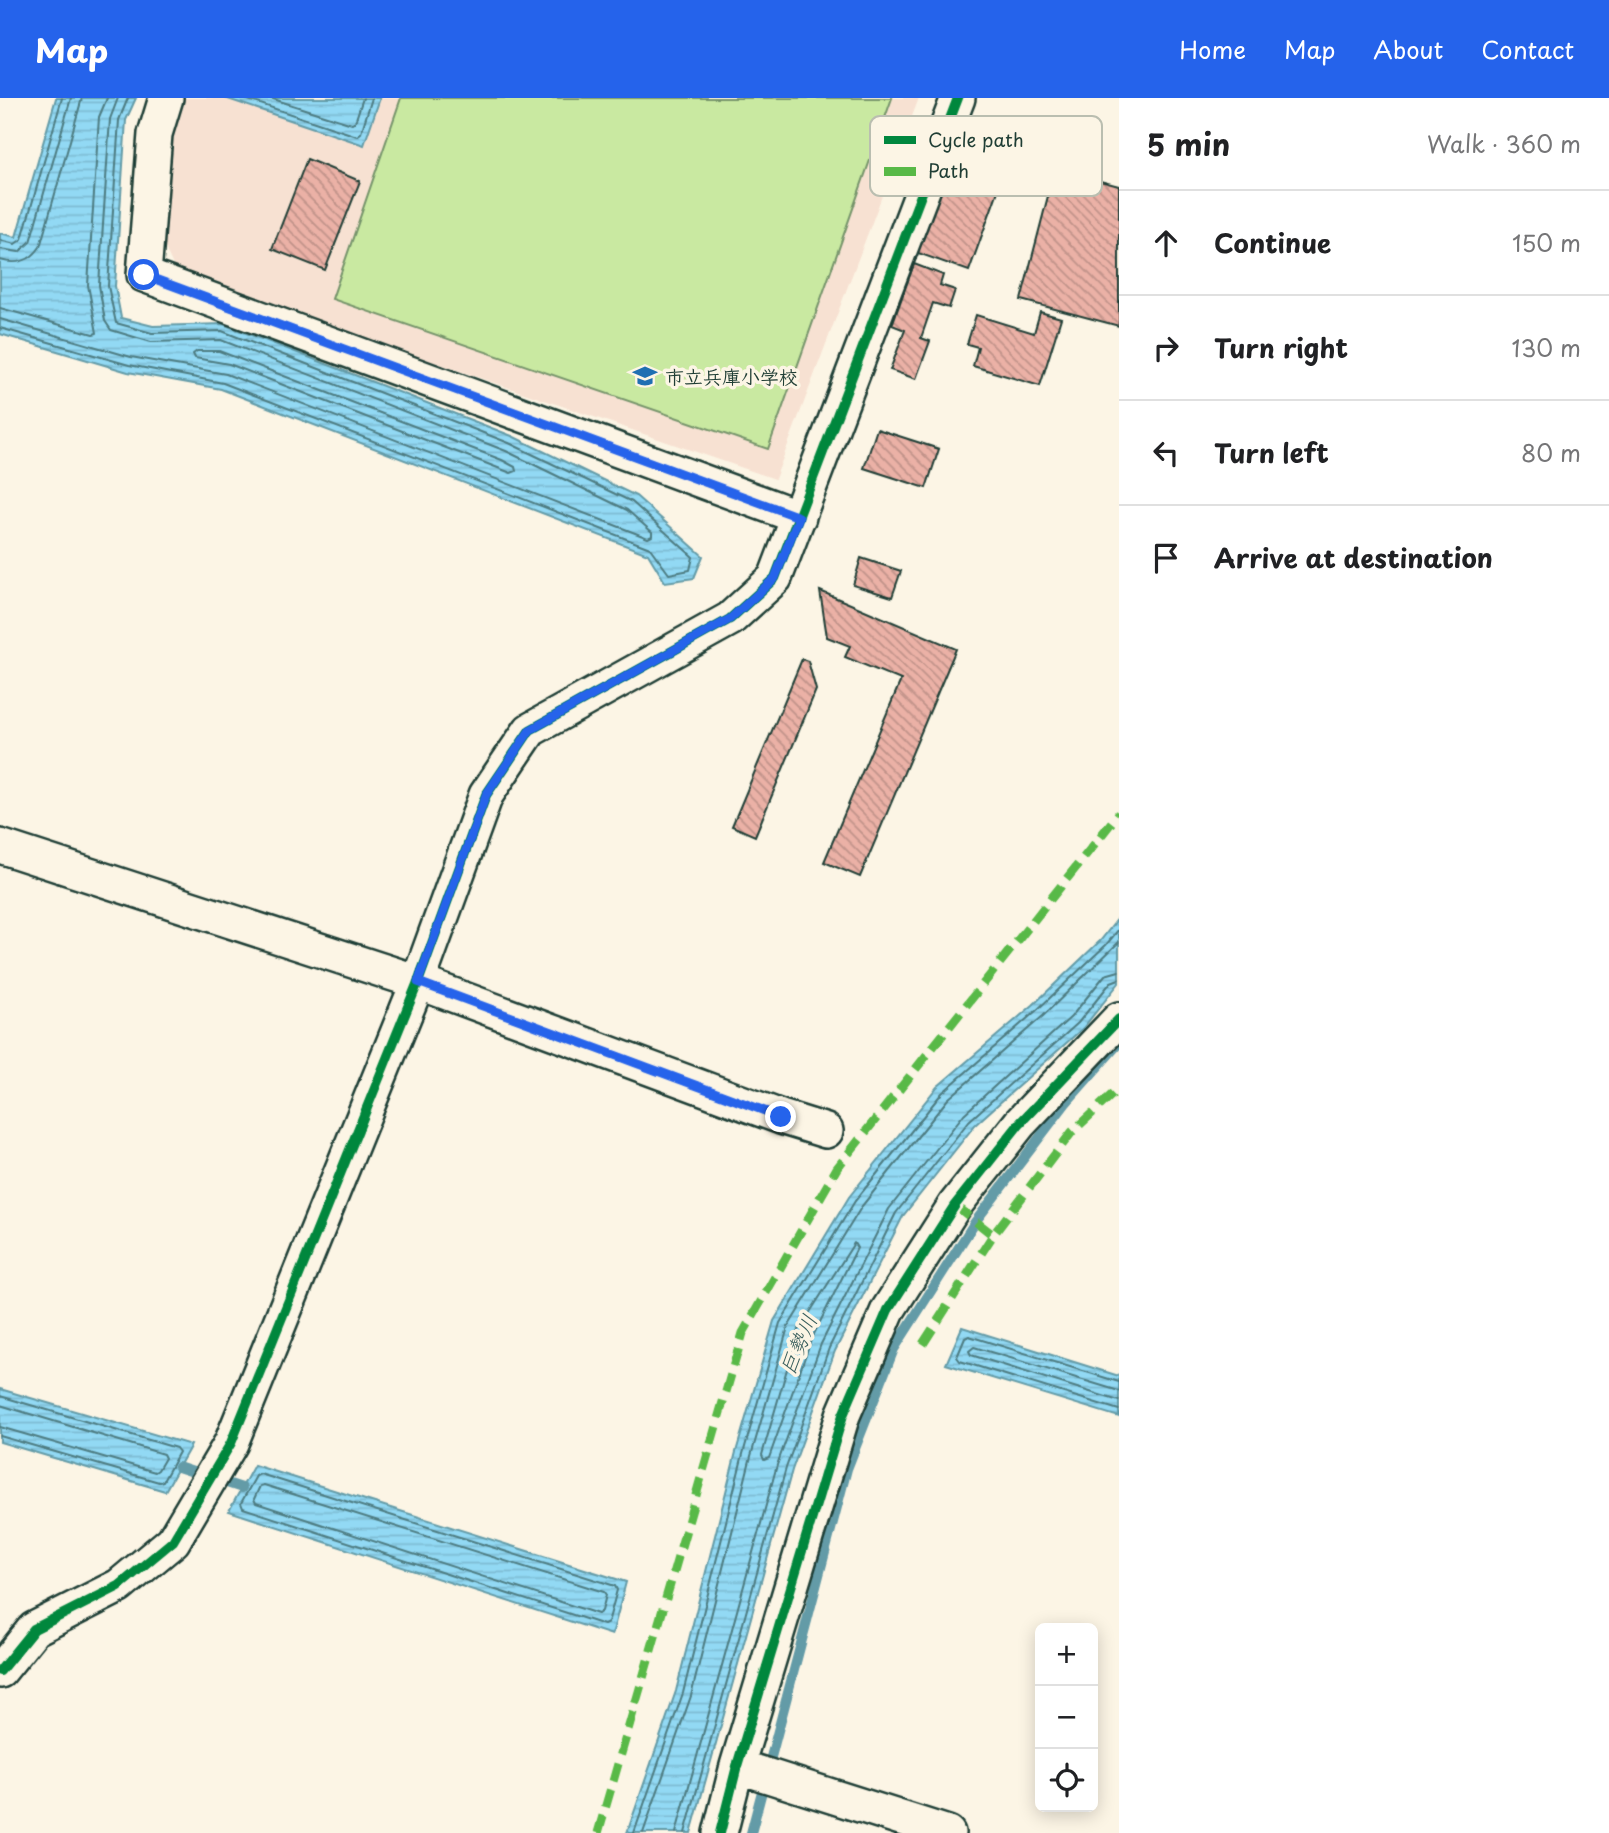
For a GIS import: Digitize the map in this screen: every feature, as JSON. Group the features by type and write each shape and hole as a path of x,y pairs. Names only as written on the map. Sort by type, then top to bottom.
{"street":[{"path":"166,98 155,134 144,275 799,517"},
{"path":"951,116 958,98"},
{"path":"0,1671 34,1629 119,1586 173,1541 232,1443 418,982 486,795 530,730 730,619 775,578 921,196"},
{"path":"0,846 418,982 781,1117 826,1131"},
{"path":"720,1833 737,1766 843,1415 888,1310 963,1194 1020,1123 1119,1019"},
{"path":"737,1766 948,1833"}],"shaded area":[{"name":"市立兵庫小学校","path":"178,98 919,98 912,116 870,116 870,196 882,196 775,479 177,274 159,235 169,129"}],"green space":[{"name":"市立兵庫小学校","path":"401,98 892,98 886,116 870,116 870,160 768,449 332,299"}],"water":[{"path":"56,98 136,98 126,120 115,286 121,318 153,326 223,324 512,436 636,496 703,556 694,578 665,582 648,554 221,389 128,372 0,334 0,233 16,237"},
{"path":"225,98 380,98 364,145"},
{"name":"巨勢川","path":"1119,917 1119,983 1083,1028 975,1125 903,1216 835,1351 792,1470 691,1833 627,1833 676,1691 736,1452 774,1321 849,1197 937,1087 1033,1005 1101,940"},
{"path":"962,1327 1119,1376 1119,1417 946,1364"},
{"path":"0,1389 191,1445 165,1491 0,1442"},
{"path":"254,1465 626,1582 612,1635 229,1511"}],"building":[{"path":"307,159 360,181 325,270 272,249"},
{"path":"1102,181 1119,186 1119,326 1021,300 1048,196 1102,196"},
{"path":"935,196 996,196 969,271 915,252"},
{"path":"914,264 943,275 940,285 955,290 949,308 933,303 921,338 930,341 916,379 890,370 905,330 892,325"},
{"path":"1040,312 1061,318 1040,386 973,366 978,347 967,344 976,315 1034,333"},
{"path":"877,429 939,449 926,488 864,468"},
{"path":"861,558 901,571 892,597 853,585"},
{"path":"820,591 956,649 860,877 824,862 901,680 845,657 850,646 827,637"},
{"path":"802,659 808,661 816,690 755,836 732,826"}],"waterway":[{"path":"751,1833 847,1469 894,1349 975,1222 1066,1103 1119,1043"},
{"path":"178,1467 242,1488"}],"marked path":[{"path":"598,1833 743,1333 837,1168 1119,813"},
{"path":"923,1344 993,1235 1072,1132 1119,1088"},
{"path":"955,1205 993,1235"}],"cycle path":[{"path":"951,116 958,98"},
{"path":"0,1671 34,1629 119,1586 173,1541 231,1443 418,982 486,795 530,730 730,619 775,578 921,196"},
{"path":"720,1833 737,1766 843,1415 888,1310 955,1205 1020,1123 1119,1019"}],"place":[{"name":"市立兵庫小学校","path":"645,376"}],"route":[{"path":"144,275 799,517 775,578 730,619 530,730 486,795 418,982 781,1117"}]}
